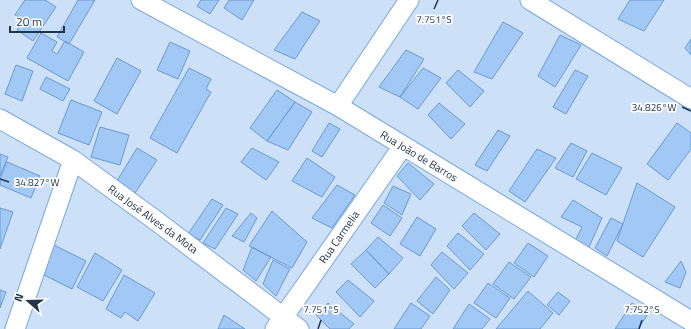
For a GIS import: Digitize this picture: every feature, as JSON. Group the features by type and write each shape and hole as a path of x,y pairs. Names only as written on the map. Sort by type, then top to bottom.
{"street":[{"path":"338,106 409,0"},
{"path":"530,0 691,99"},
{"name":"Rua João de Barros","path":"153,3 338,106 691,321"},
{"name":"Rua José Alves da Mota","path":"0,119 73,160 280,323 299,329"},
{"name":"Rua Carmelia","path":"280,323 403,146"},
{"path":"15,329 73,160"}],"building":[{"path":"25,0 45,0 56,7 33,41 17,30 23,20 15,15"},
{"path":"78,0 95,0 69,44 57,37"},
{"path":"201,0 219,0 210,14 197,6"},
{"path":"229,0 254,0 242,20 224,8"},
{"path":"630,0 664,0 644,31 618,19"},
{"path":"302,12 320,21 295,59 274,50"},
{"path":"503,22 523,33 492,79 474,72"},
{"path":"41,33 57,42 52,51 57,54 65,41 84,52 68,81 27,58"},
{"path":"560,35 581,45 555,87 538,76"},
{"path":"691,39 691,55 685,48"},
{"path":"170,42 190,51 178,79 157,70"},
{"path":"406,50 424,59 400,97 379,87"},
{"path":"117,58 141,71 117,114 94,101"},
{"path":"16,65 33,71 22,101 5,94"},
{"path":"189,68 211,79 206,89 211,92 177,153 150,138"},
{"path":"423,68 441,78 418,109 400,97"},
{"path":"458,70 484,91 470,107 446,83"},
{"path":"575,70 588,76 566,114 553,107"},
{"path":"46,77 70,89 63,101 40,89"},
{"path":"277,90 295,102 267,141 250,128"},
{"path":"71,100 102,112 89,145 58,133"},
{"path":"295,102 312,112 288,150 267,141"},
{"path":"439,103 465,124 451,139 428,115"},
{"path":"329,123 340,129 322,157 312,151"},
{"path":"677,123 691,133 691,149 668,180 647,164"},
{"path":"100,127 129,135 120,165 91,157"},
{"path":"498,130 510,136 487,171 475,165"},
{"path":"571,143 587,151 573,177 555,168"},
{"path":"137,148 157,160 135,193 115,184"},
{"path":"252,148 279,162 266,180 241,162"},
{"path":"537,149 556,158 525,202 509,191"},
{"path":"592,153 622,168 606,195 576,179"},
{"path":"0,154 8,157 0,176"},
{"path":"307,158 335,177 322,197 292,181"},
{"path":"7,162 40,176 31,198 0,185 0,179"},
{"path":"408,163 434,184 420,200 397,176"},
{"path":"637,183 675,207 643,257 617,241"},
{"path":"337,185 355,195 332,228 312,218"},
{"path":"393,186 411,194 402,215 384,203"},
{"path":"212,199 223,205 200,240 188,234"},
{"path":"573,200 602,218 589,247 575,241 582,227 561,217"},
{"path":"383,205 402,218 390,236 371,223"},
{"path":"0,208 13,212 0,249"},
{"path":"226,208 238,214 215,249 203,243"},
{"path":"272,211 307,242 292,268 249,246"},
{"path":"251,213 257,218 244,242 232,236"},
{"path":"474,213 500,234 486,250 462,226"},
{"path":"417,217 436,229 420,256 400,244"},
{"path":"611,218 623,224 607,256 595,248"},
{"path":"458,233 484,254 470,270 447,246"},
{"path":"378,237 403,258 389,274 366,250"},
{"path":"528,243 548,256 534,277 514,263"},
{"path":"54,245 86,261 72,289 40,273"},
{"path":"252,247 271,257 256,281 243,270"},
{"path":"366,250 389,274 375,288 351,264"},
{"path":"442,252 468,273 454,289 431,265"},
{"path":"95,253 122,270 103,301 77,287"},
{"path":"273,260 290,269 276,296 263,284"},
{"path":"681,261 686,272 680,288 665,282"},
{"path":"509,262 531,277 514,299 493,284"},
{"path":"124,275 155,293 138,321 125,312 121,318 106,309"},
{"path":"436,277 450,290 433,314 417,301"},
{"path":"348,280 374,301 360,317 336,292"},
{"path":"488,283 510,298 496,318 474,303"},
{"path":"0,290 6,292 0,308"},
{"path":"528,291 553,313 540,329 496,329"},
{"path":"558,292 570,301 559,315 547,305"},
{"path":"328,303 354,324 349,329 330,329 316,315"},
{"path":"411,303 430,316 421,329 394,329"},
{"path":"632,303 648,314 638,329 615,329"},
{"path":"469,304 490,319 482,329 453,329"},
{"path":"224,315 245,329 218,329"}]}
